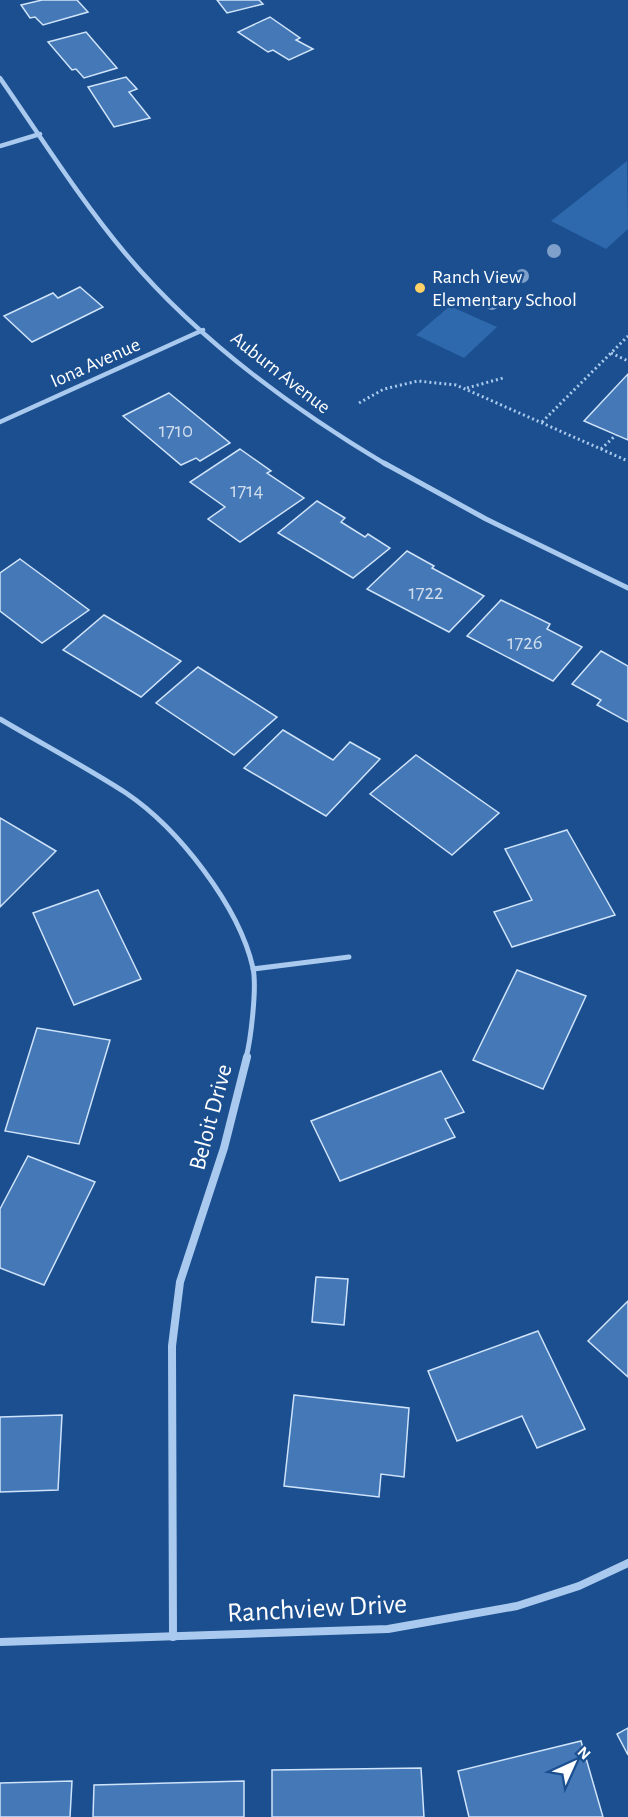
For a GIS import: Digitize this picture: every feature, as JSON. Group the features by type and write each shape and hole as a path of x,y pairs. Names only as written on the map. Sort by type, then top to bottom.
{"street":[{"name":"Auburn Avenue","path":"0,78 94,213 127,255 177,308 256,375 301,408 400,473 628,588"},
{"path":"0,146 40,134"},
{"name":"Iona Avenue","path":"0,422 203,330"},
{"name":"Beloit Drive","path":"0,719 127,794 168,827 190,852 221,898 239,930 253,969 252,1031 244,1071 224,1148 180,1282 172,1346 173,1637"},
{"path":"253,969 349,957"},
{"name":"Ranchview Drive","path":"0,1642 388,1629 517,1606 579,1586 628,1563"}],"path":[{"path":"542,422 628,336"},
{"path":"611,353 628,361"},
{"path":"466,388 503,378"},
{"path":"359,403 384,389 418,381 439,382 466,388 628,461"},
{"path":"601,449 616,435"}],"shaded area":[{"path":"627,161 628,229 606,249 551,221"},
{"path":"450,306 497,327 464,358 416,335"}],"building":[{"path":"42,0 77,0 88,12 43,25 35,17 30,18 21,5"},
{"path":"217,0 259,0 263,4 227,13"},
{"path":"270,17 300,38 296,40 313,49 289,60 273,50 268,52 238,32"},
{"path":"86,32 117,68 84,78 76,69 72,70 48,42"},
{"path":"126,77 137,89 129,92 150,118 114,127 88,87"},
{"path":"80,287 103,307 32,342 4,316 53,293 58,298"},
{"path":"628,374 628,440 584,421"},
{"path":"169,393 230,443 200,461 196,458 181,465 123,416"},
{"path":"240,449 271,471 267,473 304,498 240,542 208,519 225,507 190,482"},
{"path":"317,501 345,518 341,522 365,537 368,534 390,548 353,578 278,533"},
{"path":"407,551 434,566 432,568 484,596 449,632 367,589"},
{"path":"20,559 89,610 42,643 0,611 0,573"},
{"path":"501,600 550,624 547,629 582,647 553,681 467,636"},
{"path":"104,615 181,661 141,697 63,650"},
{"path":"601,651 628,666 628,722 597,705 601,700 572,684"},
{"path":"198,667 277,717 234,755 156,703"},
{"path":"283,730 333,760 350,742 380,759 326,816 244,768"},
{"path":"416,755 499,813 452,855 370,794"},
{"path":"0,818 56,851 0,907"},
{"path":"567,830 615,915 512,947 494,912 532,900 505,849"},
{"path":"98,890 141,979 74,1005 33,913"},
{"path":"517,970 586,996 543,1089 473,1060"},
{"path":"37,1028 110,1040 79,1144 5,1131"},
{"path":"441,1071 464,1112 445,1119 455,1137 340,1181 311,1121"},
{"path":"28,1156 95,1182 44,1285 0,1268 0,1209"},
{"path":"316,1277 348,1279 344,1325 312,1322"},
{"path":"628,1301 628,1377 588,1341"},
{"path":"538,1331 585,1429 537,1448 522,1416 457,1441 428,1371"},
{"path":"294,1395 409,1408 404,1477 381,1474 379,1497 284,1486"},
{"path":"62,1415 58,1490 0,1492 0,1417"},
{"path":"628,1728 628,1755 617,1734"},
{"path":"581,1741 603,1817 469,1817 458,1771"},
{"path":"421,1768 424,1817 272,1817 272,1770"},
{"path":"72,1781 70,1817 0,1817 0,1783"},
{"path":"244,1781 244,1817 93,1817 94,1785"}],"place":[{"name":"Ranch View Elementary School","path":"420,288"}]}
